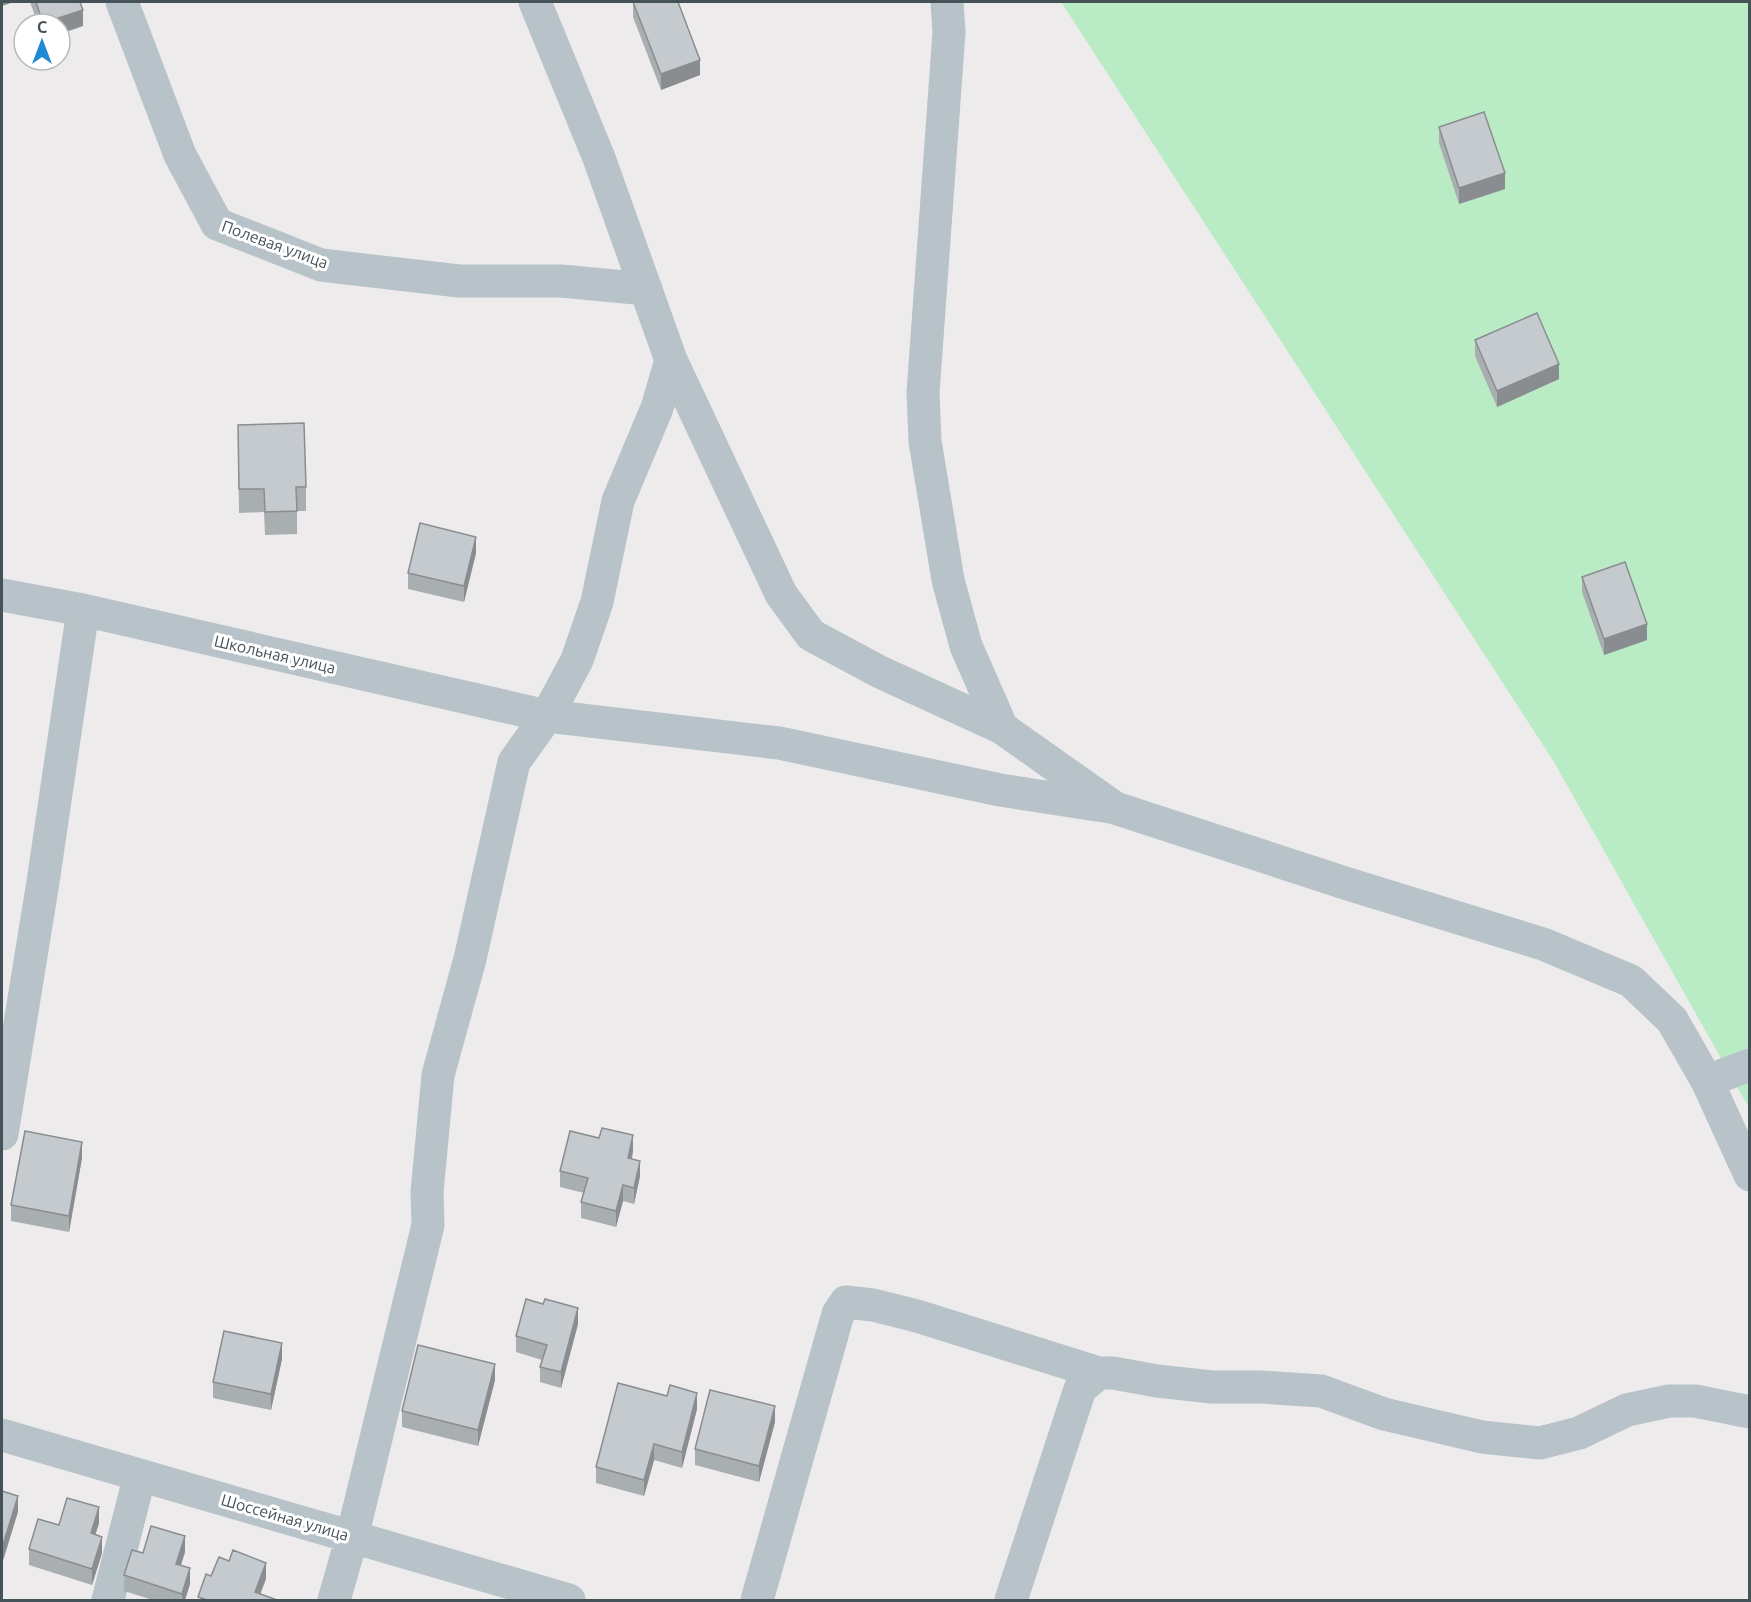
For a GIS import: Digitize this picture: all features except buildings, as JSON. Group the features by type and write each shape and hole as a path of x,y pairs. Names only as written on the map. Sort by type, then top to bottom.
{"street":[{"name":"Полевая улица","path":"122,2 180,155 217,224 321,265 459,281 561,281 646,290"},
{"path":"535,2 599,158 671,360 781,594 811,634 880,672 1002,728 1115,808 1370,891 1543,944 1631,981 1672,1020 1707,1081 1749,1175"},
{"path":"947,2 949,32 923,393 925,441 948,580 966,646 1002,728"},
{"path":"334,1600 352,1537 428,1226 427,1191 438,1074 471,959 514,762 548,717 578,660 597,602 618,501 657,408 671,360"},
{"name":"Школьная улица","path":"2,595 82,610 548,717 779,743 1000,790 1115,808"},
{"path":"2,1134 43,882 82,610"},
{"path":"1707,1081 1749,1065"},
{"path":"757,1600 838,1314 846,1302 873,1305 918,1316 1099,1373 1212,1387 1321,1391 1384,1414 1482,1437 1540,1443 1579,1432 1627,1410 1669,1401 1695,1401 1749,1412"},
{"path":"1011,1600 1080,1389 1099,1373"},
{"name":"Шоссейная улица","path":"2,1435 569,1600"},
{"path":"108,1600 140,1475"}],"green space":[{"path":"1061,2 1749,2 1749,1108 1554,762"}]}
